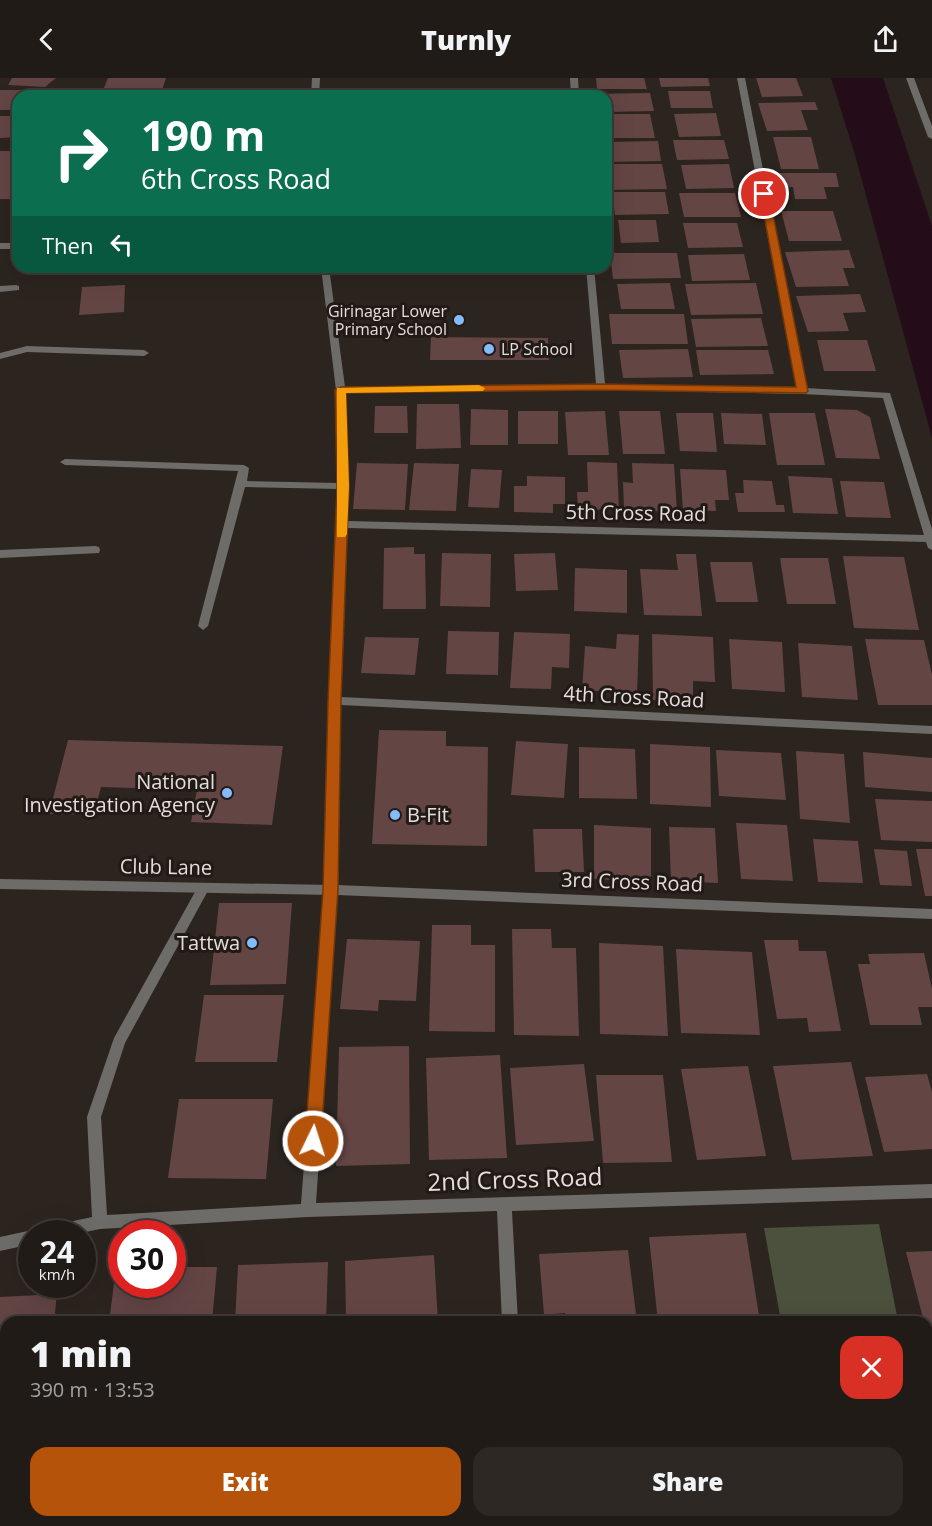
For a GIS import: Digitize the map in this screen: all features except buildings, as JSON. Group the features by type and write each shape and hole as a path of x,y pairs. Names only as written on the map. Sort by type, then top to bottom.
{"street":[{"path":"741,78 802,391"},
{"path":"910,78 932,137"},
{"path":"308,1210 331,890 334,701 343,486 341,390 326,273"},
{"path":"591,273 601,387"},
{"path":"0,289 16,288"},
{"path":"0,356 27,349 144,353"},
{"path":"341,390 601,387 887,395 931,543"},
{"path":"65,462 244,468 203,626"},
{"path":"241,484 343,486"},
{"name":"5th Cross Road","path":"341,524 931,543"},
{"path":"0,554 95,550"},
{"name":"4th Cross Road","path":"334,701 932,730"},
{"name":"Club Lane","path":"0,884 331,890"},
{"path":"100,1222 94,1117 119,1042 204,887"},
{"name":"3rd Cross Road","path":"331,890 932,914"},
{"name":"2nd Cross Road","path":"96,1223 308,1210 932,1191"},
{"path":"504,1203 510,1316"},
{"path":"0,1244 18,1240"}],"green space":[{"path":"879,1224 897,1316 780,1316 764,1228"}],"shaded area":[{"path":"831,78 883,78 932,226 932,438 855,155"}],"slow traffic":[{"path":"341,534 343,486 341,390 479,388"}],"place":[{"name":"Girinagar Lower Primary School","path":"459,320"},
{"name":"LP School","path":"489,349"},
{"name":"National Investigation Agency","path":"227,793"},
{"name":"B-Fit","path":"395,815"},
{"name":"Tattwa","path":"252,943"}],"route":[{"path":"313,1141 331,890 334,701 343,486 341,390 601,387 802,391 764,194"}]}
